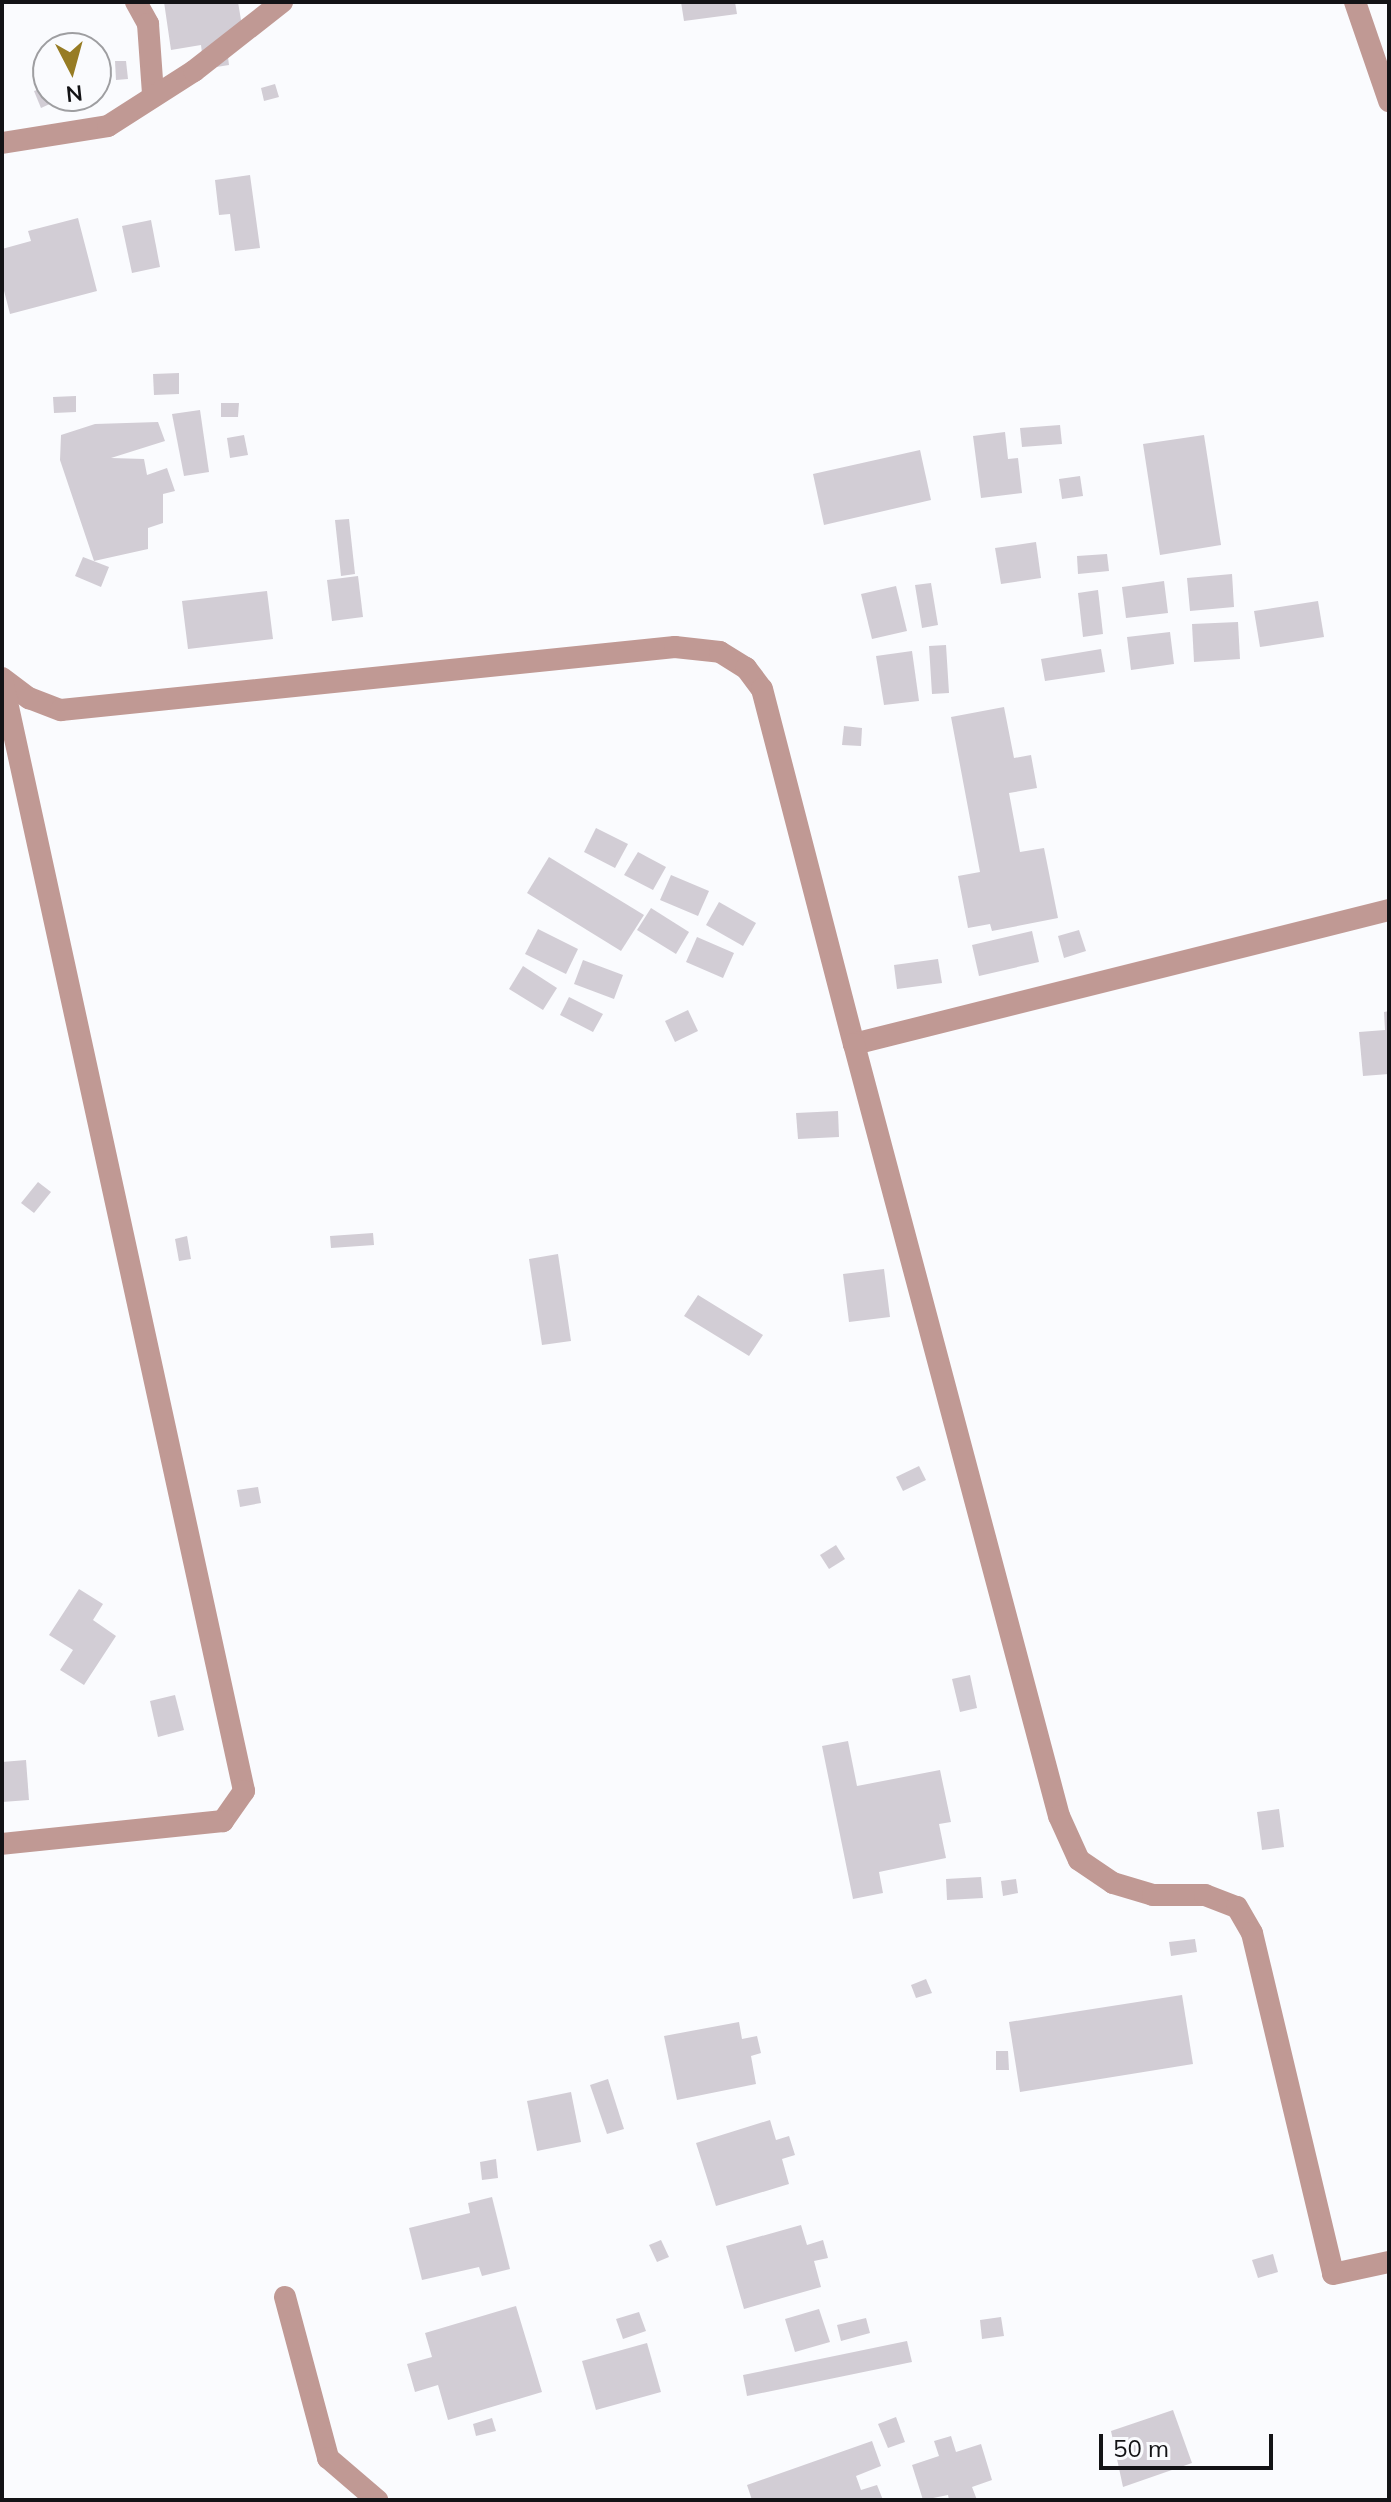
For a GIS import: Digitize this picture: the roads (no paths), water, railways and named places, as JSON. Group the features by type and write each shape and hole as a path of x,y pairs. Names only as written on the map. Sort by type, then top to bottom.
{"street":[{"path":"136,2 148,24 153,94"},
{"path":"2,143 108,126 153,94 194,71 282,2"},
{"path":"1355,2 1389,101"},
{"path":"2,679 29,698 61,710 675,647 720,652 746,668 762,689 1059,1816 1079,1860 1113,1883 1153,1895 1205,1895 1237,1907 1252,1933 1333,2274 1389,2262"},
{"path":"2,679 244,1791 223,1821 2,1844"},
{"path":"854,1044 1389,910"},
{"path":"285,2297 328,2458 377,2500"}]}
